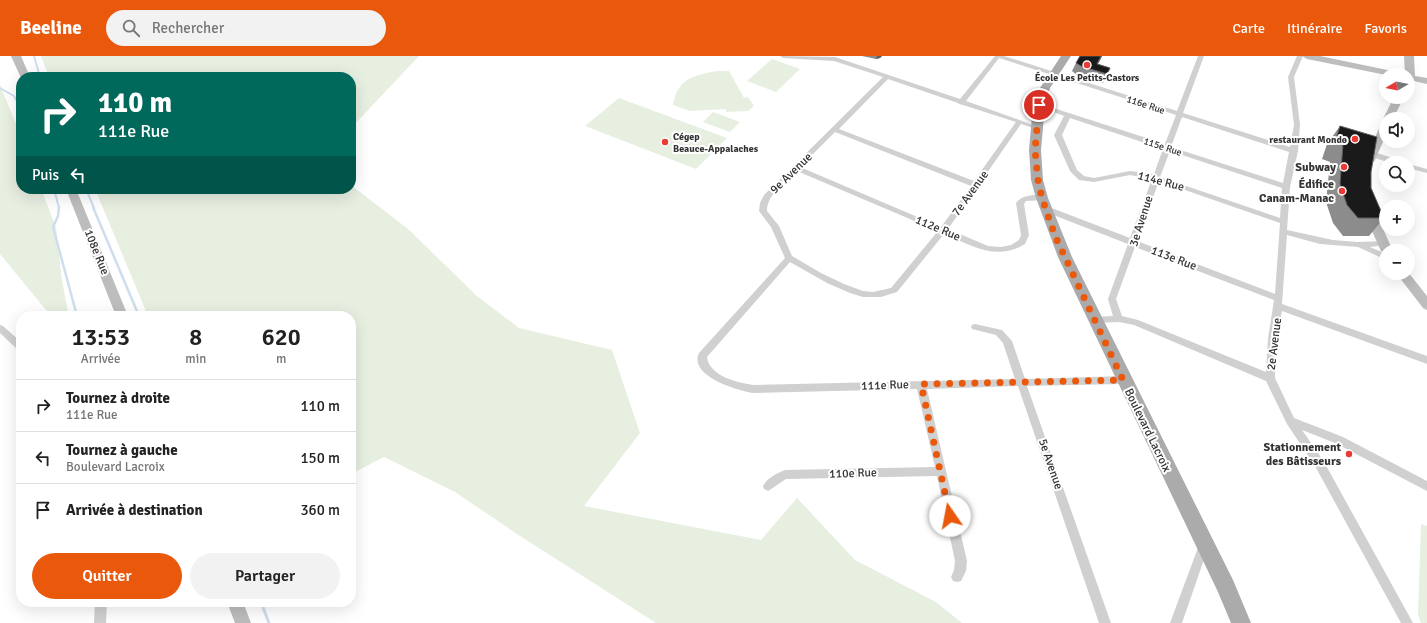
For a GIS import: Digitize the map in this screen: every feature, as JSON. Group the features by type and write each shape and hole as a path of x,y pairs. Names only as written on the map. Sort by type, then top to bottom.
{"main road":[{"path":"16,56 23,72"},
{"name":"Boulevard Lacroix","path":"1066,56 1045,88 1039,105 1036,127 1036,168 1044,204 1055,236 1094,320 1226,587 1241,623"},
{"path":"1307,56 1379,71"},
{"path":"1409,56 1409,68"},
{"path":"1415,80 1427,81"},
{"path":"1368,168 1371,154 1379,138"},
{"name":"108e Rue","path":"73,194 120,311"},
{"path":"1366,199 1367,206 1383,244"},
{"path":"1407,280 1427,305"},
{"path":"237,607 243,623"}],"street":[{"path":"783,56 836,58 961,103 1019,123 1036,127"},
{"path":"961,103 998,56"},
{"name":"116e Rue","path":"998,56 1294,151"},
{"name":"3e Avenue","path":"1119,319 1112,299 1134,242 1155,177 1180,115 1201,56"},
{"name":"2e Avenue","path":"1300,56 1291,77 1297,125 1294,151 1286,187 1279,303 1272,339 1270,378 1290,421 1319,463 1407,623"},
{"name":"9e Avenue","path":"789,258 781,237 763,211 764,201 768,195 888,77"},
{"name":"115e Rue","path":"1039,105 1286,187"},
{"name":"114e Rue","path":"1068,115 1061,126 1058,135 1074,171 1078,175 1089,180 1130,174 1141,174 1155,177 1284,222"},
{"name":"7e Avenue","path":"789,258 821,276 862,293 885,294 894,290 943,230 1019,123"},
{"path":"835,130 976,185"},
{"path":"1371,154 1379,157"},
{"name":"112e Rue","path":"796,168 987,249 1006,250 1018,245 1024,238 1025,235 1020,203 1024,199 1044,204"},
{"path":"1415,168 1427,171"},
{"name":"113e Rue","path":"1044,204 1279,303 1427,360"},
{"path":"1284,232 1312,240 1379,247"},
{"path":"1349,244 1365,247 1379,254"},
{"name":"111e Rue","path":"789,258 702,356 702,364 721,379 744,388 1123,380"},
{"path":"1094,320 1119,319 1135,322 1270,378"},
{"name":"5e Avenue","path":"975,327 999,332 1004,336 1022,382 1105,623"},
{"path":"0,328 16,343"},
{"path":"921,384 961,561 960,571 957,577"},
{"path":"1290,421 1339,440 1427,486"},
{"name":"110e Rue","path":"768,486 775,480 785,476 941,472"},
{"path":"1176,623 1204,545"},
{"path":"100,623 101,607"}],"shaded area":[{"path":"41,56 419,56 356,123 356,72 47,72"},
{"path":"772,59 800,69 776,92 747,81"},
{"path":"717,71 729,71 744,98 748,97 754,106 748,111 726,112 726,109 690,111 673,105 678,89 688,80 701,74"},
{"path":"0,85 16,124 16,194 43,194 56,227 62,281 68,311 47,311 0,254"},
{"path":"619,98 727,138 696,169 585,126"},
{"path":"713,112 740,122 730,132 703,122"},
{"path":"356,189 408,229 477,296 519,328 612,350 640,433 584,506 761,540 797,498 855,560 936,602 962,623 656,623 517,534 455,492 384,457 356,471 356,311 146,311 97,194 356,194"},
{"path":"1421,524 1427,526 1427,623 1421,623 1418,615"}],"building":[{"path":"1080,56 1101,56 1097,64 1110,68 1107,74 1076,63"},
{"path":"1340,126 1377,137 1371,172 1371,188 1379,206 1379,218 1358,218 1347,205 1340,184 1343,144 1335,142"}],"waterway":[{"path":"34,56 39,72"},
{"path":"0,88 14,96 16,100"},
{"path":"55,194 59,208"},
{"path":"88,194 94,208"},
{"path":"93,207 137,311"},
{"path":"59,208 58,216 53,227 76,311"},
{"path":"263,607 269,623"}],"place":[{"name":"École Les Petits-Castors","path":"1087,65"},
{"name":"restaurant Mondo","path":"1355,139"},
{"name":"Cégep Beauce-Appalaches","path":"665,142"},
{"name":"Subway","path":"1344,167"},
{"name":"Édifice Canam-Manac","path":"1342,191"},
{"name":"Stationnement des Bâtisseurs","path":"1349,454"}],"route":[{"path":"950,516 921,384 1123,380 1055,236 1042,198 1038,180 1035,150 1039,105"}]}
